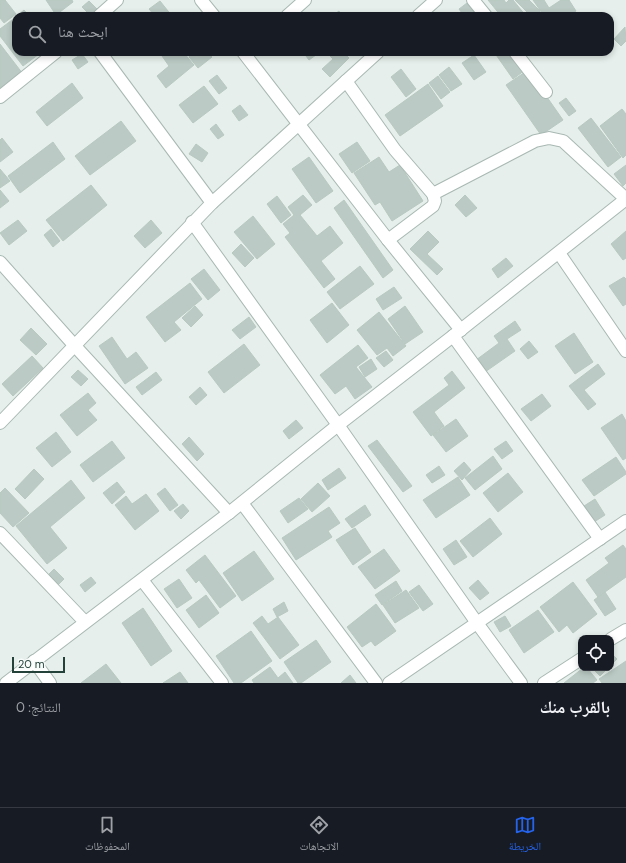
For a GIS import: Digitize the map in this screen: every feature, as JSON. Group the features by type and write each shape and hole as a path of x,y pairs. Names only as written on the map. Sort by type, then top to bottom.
{"street":[{"path":"104,12 118,0"},
{"path":"201,0 211,12"},
{"path":"292,12 305,0"},
{"path":"422,12 436,0"},
{"path":"473,0 483,12"},
{"path":"0,97 51,56"},
{"path":"103,56 212,203"},
{"path":"247,56 457,333 600,539"},
{"path":"0,423 192,222 298,123 374,56"},
{"path":"518,56 546,92"},
{"path":"346,81 395,150 433,194 435,201 433,206 388,240"},
{"path":"6,683 242,503 338,425 626,199 563,141 549,138 535,141 433,194"},
{"path":"192,222 521,683"},
{"path":"559,253 626,352"},
{"path":"0,262 74,345 229,513"},
{"path":"242,503 376,683"},
{"path":"389,683 626,521"},
{"path":"0,533 85,622"},
{"path":"142,580 222,683"},
{"path":"614,638 626,630"},
{"path":"34,661 50,683"},
{"path":"544,683 578,661"}],"building":[{"path":"0,0 5,0 14,12 12,12 12,17 4,23 0,18"},
{"path":"46,0 72,0 73,2 60,12 54,12"},
{"path":"471,0 484,12 461,12 459,9"},
{"path":"488,0 504,0 506,3 509,0 513,0 523,12 498,12"},
{"path":"515,0 529,0 540,11 527,12"},
{"path":"533,0 544,0 549,8 561,0 569,0 576,11 574,12 541,12"},
{"path":"89,1 97,9 94,12 87,12 82,7"},
{"path":"160,1 169,12 152,12 149,9"},
{"path":"12,20 12,52 0,36 0,29"},
{"path":"625,27 626,41 621,46 614,39"},
{"path":"0,44 23,74 0,92"},
{"path":"15,56 36,56 23,66"},
{"path":"79,56 84,56 88,62 78,69 72,60"},
{"path":"162,56 186,56 194,65 166,88 157,76 169,66"},
{"path":"211,56 212,57 198,68 189,57"},
{"path":"306,56 314,56 309,60"},
{"path":"330,56 347,56 349,58 330,77 322,69 333,59"},
{"path":"475,56 486,72 474,80 462,63"},
{"path":"497,56 516,56 525,70 513,79"},
{"path":"449,67 462,84 451,91 439,75"},
{"path":"401,69 416,89 406,97 391,77"},
{"path":"528,70 563,120 541,135 506,85"},
{"path":"217,75 227,88 219,94 209,81"},
{"path":"438,76 450,92 441,99 429,83"},
{"path":"72,83 83,98 47,126 36,112"},
{"path":"428,84 443,106 400,136 385,115"},
{"path":"204,86 218,104 193,123 179,105"},
{"path":"566,98 576,111 569,116 559,103"},
{"path":"240,105 248,115 239,121 232,111"},
{"path":"622,109 626,114 626,155 623,158 600,126"},
{"path":"591,118 621,157 608,167 578,128"},
{"path":"121,121 136,141 90,175 75,156"},
{"path":"216,124 224,135 218,139 210,129"},
{"path":"2,138 13,152 0,162 0,140"},
{"path":"53,142 65,159 20,193 8,176"},
{"path":"357,142 370,161 352,173 339,154"},
{"path":"196,144 208,153 202,162 189,154"},
{"path":"309,157 333,191 316,203 292,169"},
{"path":"379,157 389,172 400,165 423,201 392,221 380,202 375,205 354,173"},
{"path":"626,165 626,183 623,186 614,174"},
{"path":"0,169 10,181 0,188"},
{"path":"91,185 107,205 63,241 46,220"},
{"path":"0,190 9,201 0,208"},
{"path":"303,195 312,205 300,215 317,236 330,226 343,243 321,261 335,279 324,288 285,237 290,233 283,224 294,215 288,207"},
{"path":"465,195 477,208 466,217 455,205"},
{"path":"277,196 291,215 281,223 267,204"},
{"path":"344,200 393,270 383,278 334,208"},
{"path":"253,216 275,244 257,259 234,232"},
{"path":"18,220 27,231 9,245 0,233"},
{"path":"151,220 162,233 145,248 134,236"},
{"path":"51,229 60,241 53,247 44,235"},
{"path":"428,231 439,242 427,254 443,269 437,275 410,249"},
{"path":"626,231 626,258 623,260 611,244"},
{"path":"241,244 254,258 245,267 232,253"},
{"path":"506,258 513,266 498,278 492,269"},
{"path":"360,266 374,284 340,309 327,292"},
{"path":"204,269 220,290 208,300 191,279"},
{"path":"624,277 626,279 626,304 623,306 609,286"},
{"path":"190,283 202,299 174,322 181,330 165,342 146,317"},
{"path":"394,287 402,298 383,310 376,299"},
{"path":"332,303 349,325 327,343 310,320"},
{"path":"195,306 203,315 191,327 182,318"},
{"path":"405,306 423,332 405,344 388,319"},
{"path":"379,312 406,346 393,356 387,348 377,355 357,330"},
{"path":"249,317 256,327 240,339 232,330"},
{"path":"515,321 521,330 507,339 515,351 485,372 476,360 499,343 494,336"},
{"path":"31,328 47,344 36,355 20,340"},
{"path":"574,333 593,362 575,374 555,346"},
{"path":"112,337 127,359 136,352 148,368 125,384 99,346"},
{"path":"529,341 538,352 528,359 520,349"},
{"path":"244,344 260,365 224,393 208,372"},
{"path":"358,345 368,358 356,367 372,387 355,399 346,386 335,394 320,375"},
{"path":"386,351 393,360 384,367 376,358"},
{"path":"32,356 43,368 13,396 2,384"},
{"path":"371,359 377,369 365,377 359,367"},
{"path":"598,364 605,374 584,390 596,404 588,410 569,386"},
{"path":"78,370 88,379 81,386 71,377"},
{"path":"452,371 465,388 434,412 444,426 431,436 413,412 449,385 444,378"},
{"path":"156,372 162,380 142,395 136,387"},
{"path":"200,387 207,395 196,405 189,397"},
{"path":"88,393 96,403 88,410 97,420 77,436 60,415"},
{"path":"542,394 551,406 531,421 521,409"},
{"path":"622,414 626,421 626,458 623,460 601,428"},
{"path":"456,419 468,436 446,452 433,435"},
{"path":"296,420 303,428 289,439 283,431"},
{"path":"56,432 71,452 52,467 36,448"},
{"path":"189,437 204,454 197,461 182,444"},
{"path":"377,440 412,486 403,492 368,446"},
{"path":"112,441 125,458 93,482 80,465"},
{"path":"506,441 513,451 502,459 494,449"},
{"path":"493,456 502,469 475,490 465,478"},
{"path":"616,457 626,474 594,496 582,480"},
{"path":"464,462 471,470 462,480 454,471"},
{"path":"439,466 445,475 432,483 426,475"},
{"path":"339,468 346,478 328,490 322,480"},
{"path":"34,469 44,479 25,499 15,489"},
{"path":"508,473 523,492 498,512 483,493"},
{"path":"458,477 470,495 436,518 423,500"},
{"path":"71,480 85,498 50,527 67,548 47,564 16,526"},
{"path":"117,482 125,492 112,504 103,493"},
{"path":"318,483 330,496 312,512 301,499"},
{"path":"5,488 29,513 13,527 0,513 0,493"},
{"path":"165,488 178,505 170,511 157,494"},
{"path":"146,494 159,511 135,530 115,505 126,496 132,504"},
{"path":"299,498 308,509 288,523 280,511"},
{"path":"595,499 605,515 594,522 584,506"},
{"path":"183,504 189,511 181,519 174,511"},
{"path":"365,505 371,515 352,528 345,519"},
{"path":"329,507 340,523 328,531 332,537 296,560 282,538"},
{"path":"490,518 502,534 473,557 460,541"},
{"path":"355,528 371,552 353,565 336,540"},
{"path":"456,540 467,557 454,565 443,549"},
{"path":"623,545 626,549 626,577 598,597 586,580 609,563 605,558"},
{"path":"384,549 400,571 375,589 358,567"},
{"path":"254,551 274,579 242,601 223,573"},
{"path":"205,555 236,596 220,608 199,580 196,583 186,570"},
{"path":"54,569 64,579 58,585 48,575"},
{"path":"91,577 96,583 85,592 80,585"},
{"path":"179,579 192,598 177,608 164,589"},
{"path":"478,580 489,593 480,600 469,588"},
{"path":"396,581 402,591 382,605 375,595"},
{"path":"573,582 597,614 573,633 567,625 559,632 540,607"},
{"path":"419,585 433,604 423,611 409,592"},
{"path":"406,590 419,608 395,623 383,605"},
{"path":"605,592 616,609 605,616 594,600"},
{"path":"206,595 219,613 199,628 186,610"},
{"path":"284,602 288,611 277,617 273,609"},
{"path":"376,604 396,631 375,646 371,641 362,647 347,627"},
{"path":"143,608 172,651 151,666 122,623"},
{"path":"538,610 554,632 524,653 509,630"},
{"path":"262,616 268,624 278,617 299,645 280,659 253,623"},
{"path":"505,616 511,626 500,632 494,622"},
{"path":"251,631 272,661 241,683 234,683 216,656"},
{"path":"316,640 331,662 301,683 298,683 284,662"},
{"path":"626,661 626,683 602,683 599,679 611,671 614,671 614,669"},
{"path":"106,664 121,683 81,683"},
{"path":"270,667 278,678 285,672 293,683 254,683 252,680"},
{"path":"579,671 590,671 597,680 593,683 564,683"},
{"path":"595,671 605,671 600,676"},
{"path":"180,672 188,683 163,683"},
{"path":"350,675 356,683 341,683"}]}
